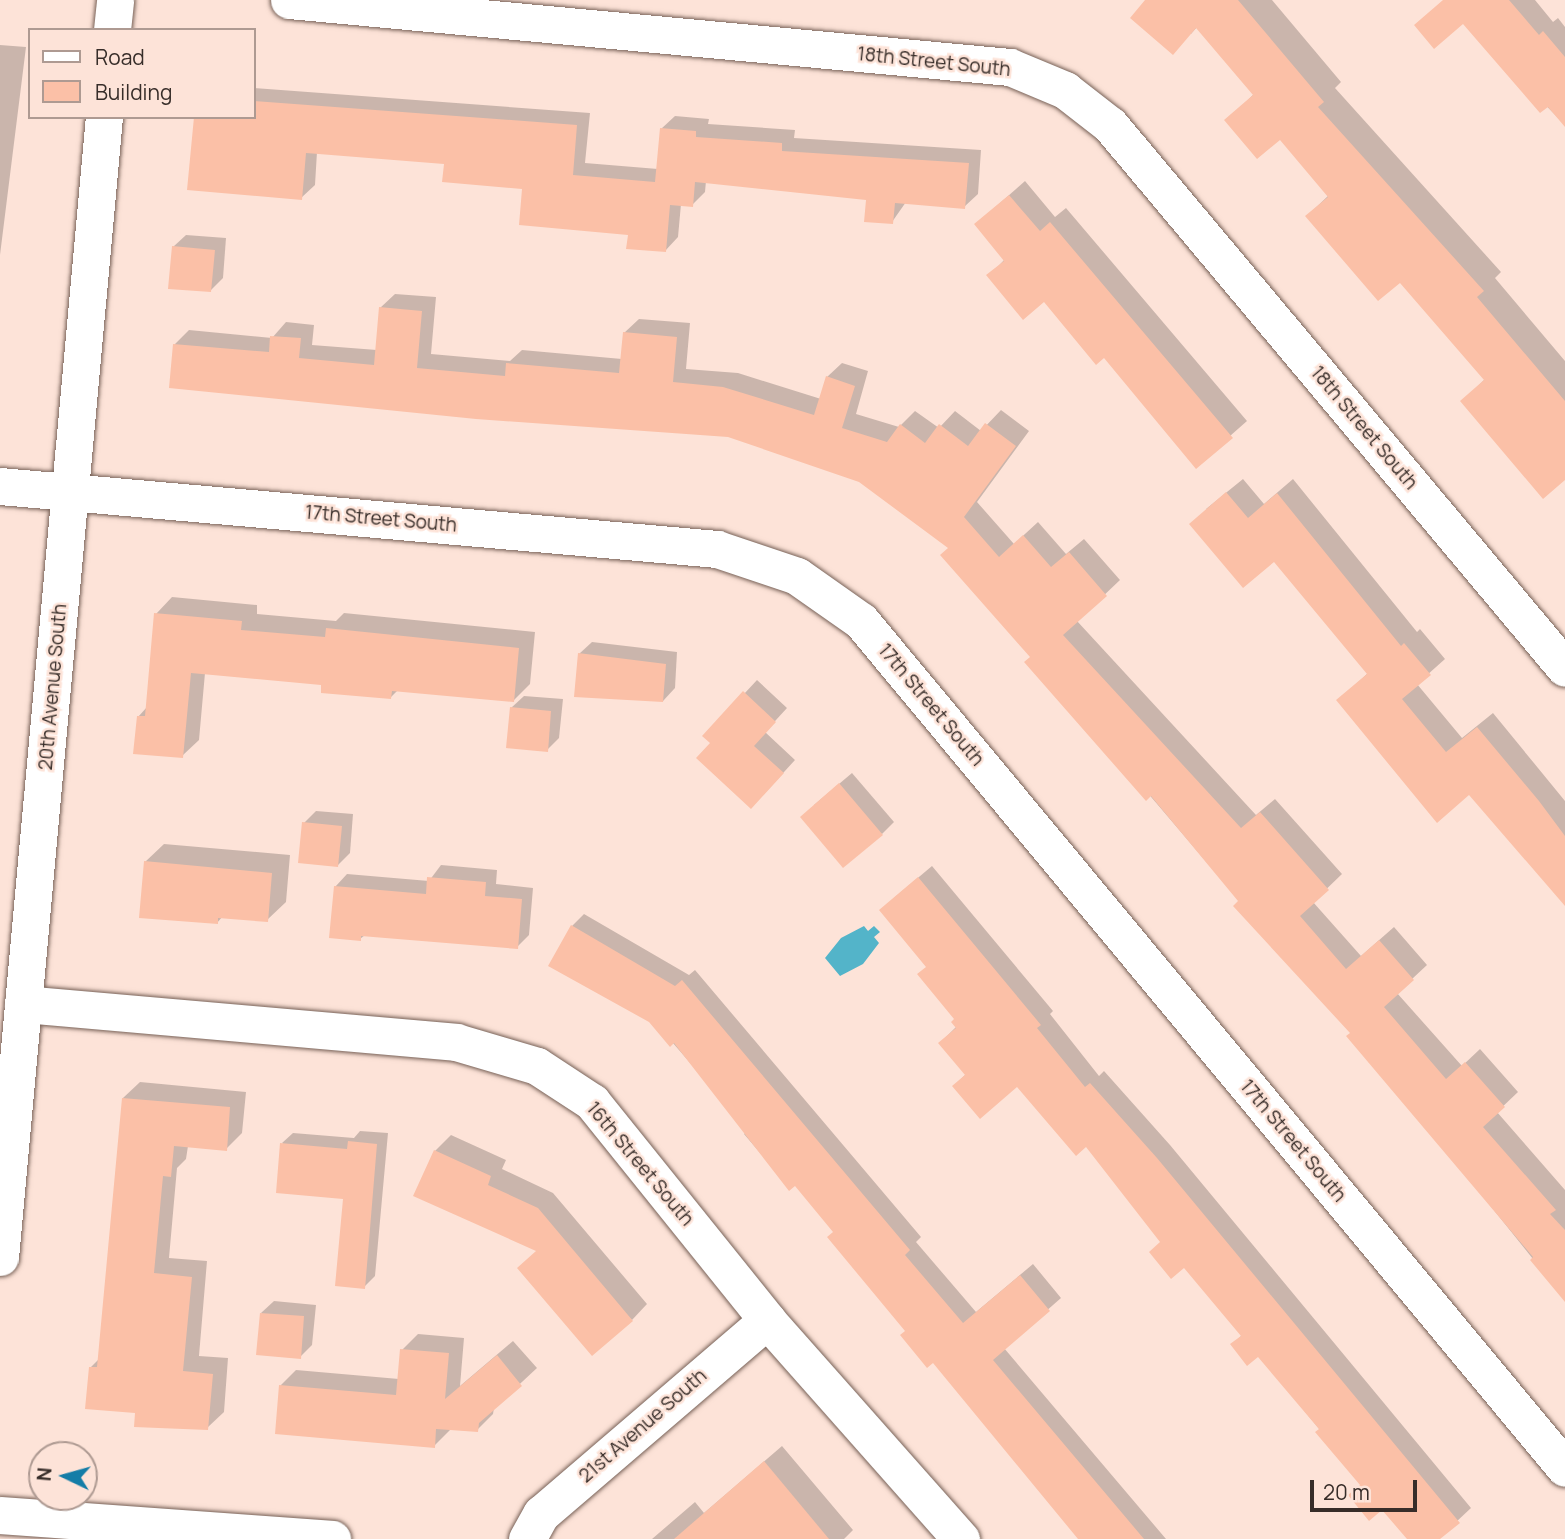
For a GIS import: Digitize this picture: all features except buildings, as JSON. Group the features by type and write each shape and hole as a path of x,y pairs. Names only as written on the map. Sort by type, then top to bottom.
{"street":[{"path":"112,28 115,0"},
{"name":"18th Street South","path":"289,0 1010,67 1065,90 1110,125 1565,667"},
{"name":"20th Avenue South","path":"0,1257 6,1110 23,1004 104,119"},
{"name":"17th Street South","path":"0,486 717,549 797,576 861,621 1565,1468"},
{"name":"16th Street South","path":"23,1004 456,1042 537,1066 592,1102 767,1320 961,1539"},
{"name":"21st Avenue South","path":"527,1539 541,1514 767,1320"},
{"path":"0,1515 332,1539"}],"water":[{"path":"864,926 868,931 874,926 880,932 874,937 879,943 863,964 840,976 825,958 841,938"}]}
